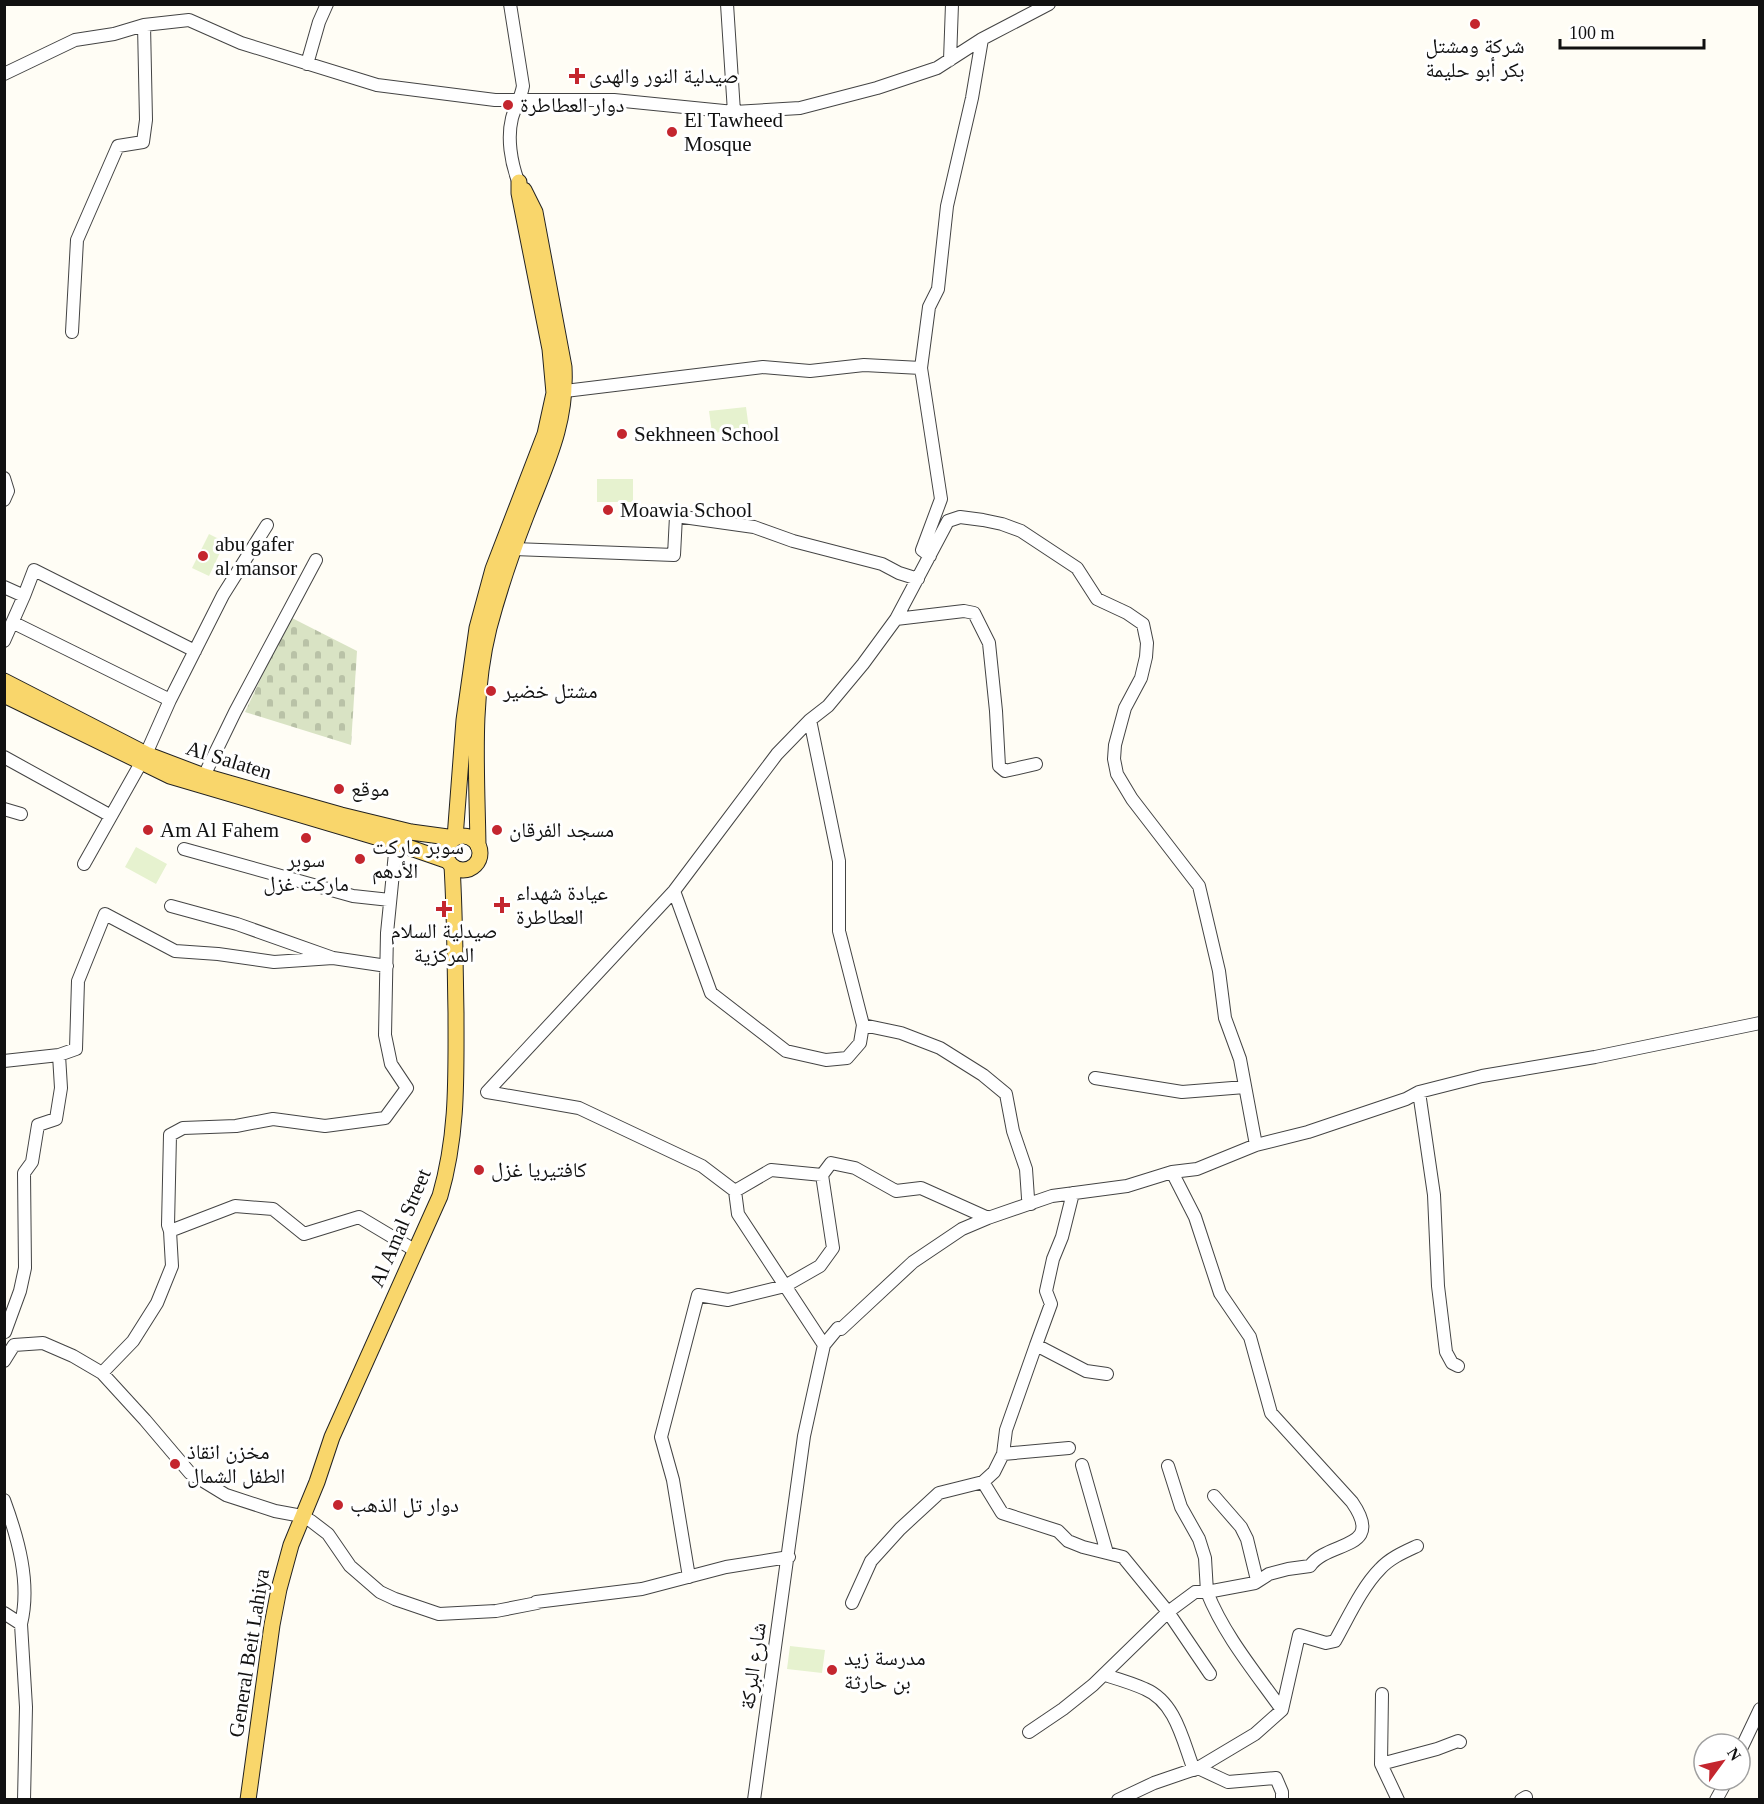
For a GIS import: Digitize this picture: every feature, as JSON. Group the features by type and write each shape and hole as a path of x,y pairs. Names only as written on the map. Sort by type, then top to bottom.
{"main road":[{"path":"519,181 535,212 564,367 565,391 556,437 514,549 489,631 477,703 476,727 480,857 473,867 462,870 450,863 447,856 448,846 455,838 464,720 477,628 494,569 545,434 554,393 550,349 519,193 519,181"},
{"name":"Al Salaten","path":"4,681 143,758 170,776 201,781 411,832 455,838"},
{"name":"Al Salaten","path":"4,695 143,758"},
{"name":"Al Salaten","path":"201,781 396,843 450,863"},
{"path":"455,838 471,838 478,846"},
{"name":"Al Amal Street","path":"302,1516 332,1437 440,1196 449,1166 456,1093 456,919 450,863"},
{"name":"General Beit Lahiya","path":"248,1800 261,1696 279,1589 302,1516"}],"street":[{"path":"307,64 319,22 327,4"},
{"path":"510,4 523,86 510,132 511,148 519,181"},
{"path":"727,4 734,112"},
{"path":"950,60 952,4"},
{"path":"4,74 75,40 114,34 144,26 189,20 241,43 377,86 495,100 614,100 734,112 800,108 877,88 937,68 982,39 1049,4"},
{"path":"72,332 77,240 118,146 143,142 146,120 144,26"},
{"path":"930,555 922,550 941,499 921,368 929,307 938,289 946,206 972,98 982,39"},
{"path":"565,391 763,368 810,371 864,365 921,368"},
{"path":"4,478 8,491 4,500"},
{"path":"514,549 674,555 676,516 754,528 793,541 882,564 918,579"},
{"path":"1256,1146 1240,1059 1225,1018 1220,971 1199,886 1132,799 1117,774 1113,759 1125,708 1141,678 1146,657 1147,643 1143,624 1127,613 1097,599 1077,568 1021,531 1002,524 960,517 948,521 896,619 833,701 810,720 777,754 674,891 487,1092 579,1108 702,1166 735,1191 738,1214 824,1345 838,1328 841,1329 913,1262 962,1228 988,1218 1052,1196 1127,1186 1172,1172 1197,1168 1256,1146 1406,1099 1419,1092 1482,1076 1595,1057 1760,1023"},
{"path":"84,864 143,758 223,595 267,525"},
{"path":"201,781 316,560"},
{"path":"4,641 14,623 34,570 195,651"},
{"path":"4,587 24,596"},
{"path":"896,619 964,611 974,614 989,643 999,766 1005,771 1036,764"},
{"path":"14,623 170,700"},
{"path":"674,891 711,993 786,1051 826,1060 847,1058 860,1043 862,1025 839,932 838,861 810,720"},
{"path":"4,757 111,816"},
{"path":"4,809 21,814"},
{"path":"102,1373 133,1341 157,1304 172,1266 168,1225 170,1135 183,1128 236,1126 273,1119 325,1126 386,1118 407,1088 391,1064 385,1035 390,900 396,843"},
{"path":"184,849 353,896 390,900"},
{"path":"171,906 237,924 333,958 387,966"},
{"path":"4,1061 59,1055 76,1049 78,981 105,914 175,951 274,962 333,958"},
{"path":"862,1025 901,1033 940,1048 983,1075 1006,1094 1013,1131 1026,1169 1028,1198 1031,1204"},
{"path":"14,1345 5,1332 20,1291 25,1268 24,1173 32,1162 38,1125 56,1119 61,1088 59,1055"},
{"path":"1095,1078 1182,1092 1245,1087"},
{"path":"1419,1092 1434,1195 1438,1286 1446,1352 1452,1363 1458,1366"},
{"path":"689,1577 673,1480 661,1437 698,1295 728,1300 785,1286 820,1266 833,1248 822,1175 831,1163 855,1168 896,1191 921,1188 988,1218"},
{"path":"735,1191 771,1170 822,1175"},
{"path":"1029,1732 1063,1709 1105,1675 1168,1612 1195,1592 1255,1583 1257,1580 1288,1569 1310,1566 1314,1560 1358,1538 1363,1529 1362,1517 1353,1502 1272,1413 1250,1337 1220,1293 1195,1217 1172,1172"},
{"path":"852,1603 872,1561 900,1529 939,1493 983,1482 993,1472 1003,1454 1006,1430 1051,1304 1046,1291 1073,1193"},
{"path":"170,1231 235,1206 273,1209 304,1234 359,1217 416,1251"},
{"path":"14,1345 44,1343 102,1373 146,1420 190,1473 226,1495 275,1511 302,1516 328,1534 350,1566 381,1592 401,1602 439,1614 496,1611 536,1602 642,1589 726,1567 789,1557"},
{"path":"4,1361 14,1345"},
{"name":"شارع البركة","path":"754,1800 804,1436 824,1345"},
{"path":"1036,1345 1086,1371 1107,1374"},
{"path":"1003,1454 1069,1448"},
{"path":"1082,1465 1107,1553"},
{"path":"1168,1466 1181,1507 1199,1539 1205,1558 1207,1592 1213,1608 1244,1658 1281,1710"},
{"path":"983,1482 1002,1513 1059,1532 1068,1540 1123,1557 1168,1612 1210,1674"},
{"path":"1214,1496 1241,1527 1247,1539 1257,1580"},
{"path":"4,1500 16,1533 22,1568 24,1612 21,1624 26,1707 24,1800"},
{"path":"1118,1800 1154,1783 1196,1769 1255,1734 1281,1710 1299,1635 1326,1643 1335,1641 1364,1591 1380,1569 1390,1560 1416,1546"},
{"path":"4,1613 21,1624"},
{"path":"1105,1675 1147,1689 1162,1700 1174,1716 1196,1769 1228,1782 1276,1778 1282,1792 1282,1800"},
{"path":"1382,1695 1381,1764 1398,1800"},
{"path":"1749,1732 1760,1709"},
{"path":"1381,1764 1460,1742"}],"green space":[{"path":"746,407 749,429 712,433 709,411"},
{"path":"597,479 633,479 633,502 597,502"},
{"path":"209,534 225,542 209,576 192,568"},
{"path":"290,617 357,651 351,745 245,712"},
{"path":"136,847 167,864 156,884 125,867"},
{"path":"790,1646 825,1650 822,1673 787,1669"}],"place":[{"name":"شركة ومشتل بكر أبو حليمة","path":"1475,24"},
{"name":"صيدلية النور والهدى","path":"577,76"},
{"name":"دوار العطاطرة","path":"508,105"},
{"name":"El Tawheed Mosque","path":"672,132"},
{"name":"Sekhneen School","path":"622,434"},
{"name":"Moawia School","path":"608,510"},
{"name":"abu gafer al mansor","path":"203,556"},
{"name":"مشتل خضير","path":"491,691"},
{"name":"موقع","path":"339,789"},
{"name":"Am Al Fahem","path":"148,830"},
{"name":"مسجد الفرقان","path":"497,830"},
{"name":"سوبر ماركت غزل","path":"306,838"},
{"name":"سوبر ماركت الأدهم","path":"360,859"},
{"name":"عيادة شهداء العطاطرة","path":"502,905"},
{"name":"صيدلية السلام المركزية","path":"444,909"},
{"name":"كافتيريا غزل","path":"479,1170"},
{"name":"مخزن انقاذ الطفل الشمال","path":"175,1464"},
{"name":"دوار تل الذهب","path":"338,1505"},
{"name":"مدرسة زيد بن حارثة","path":"832,1670"}]}
